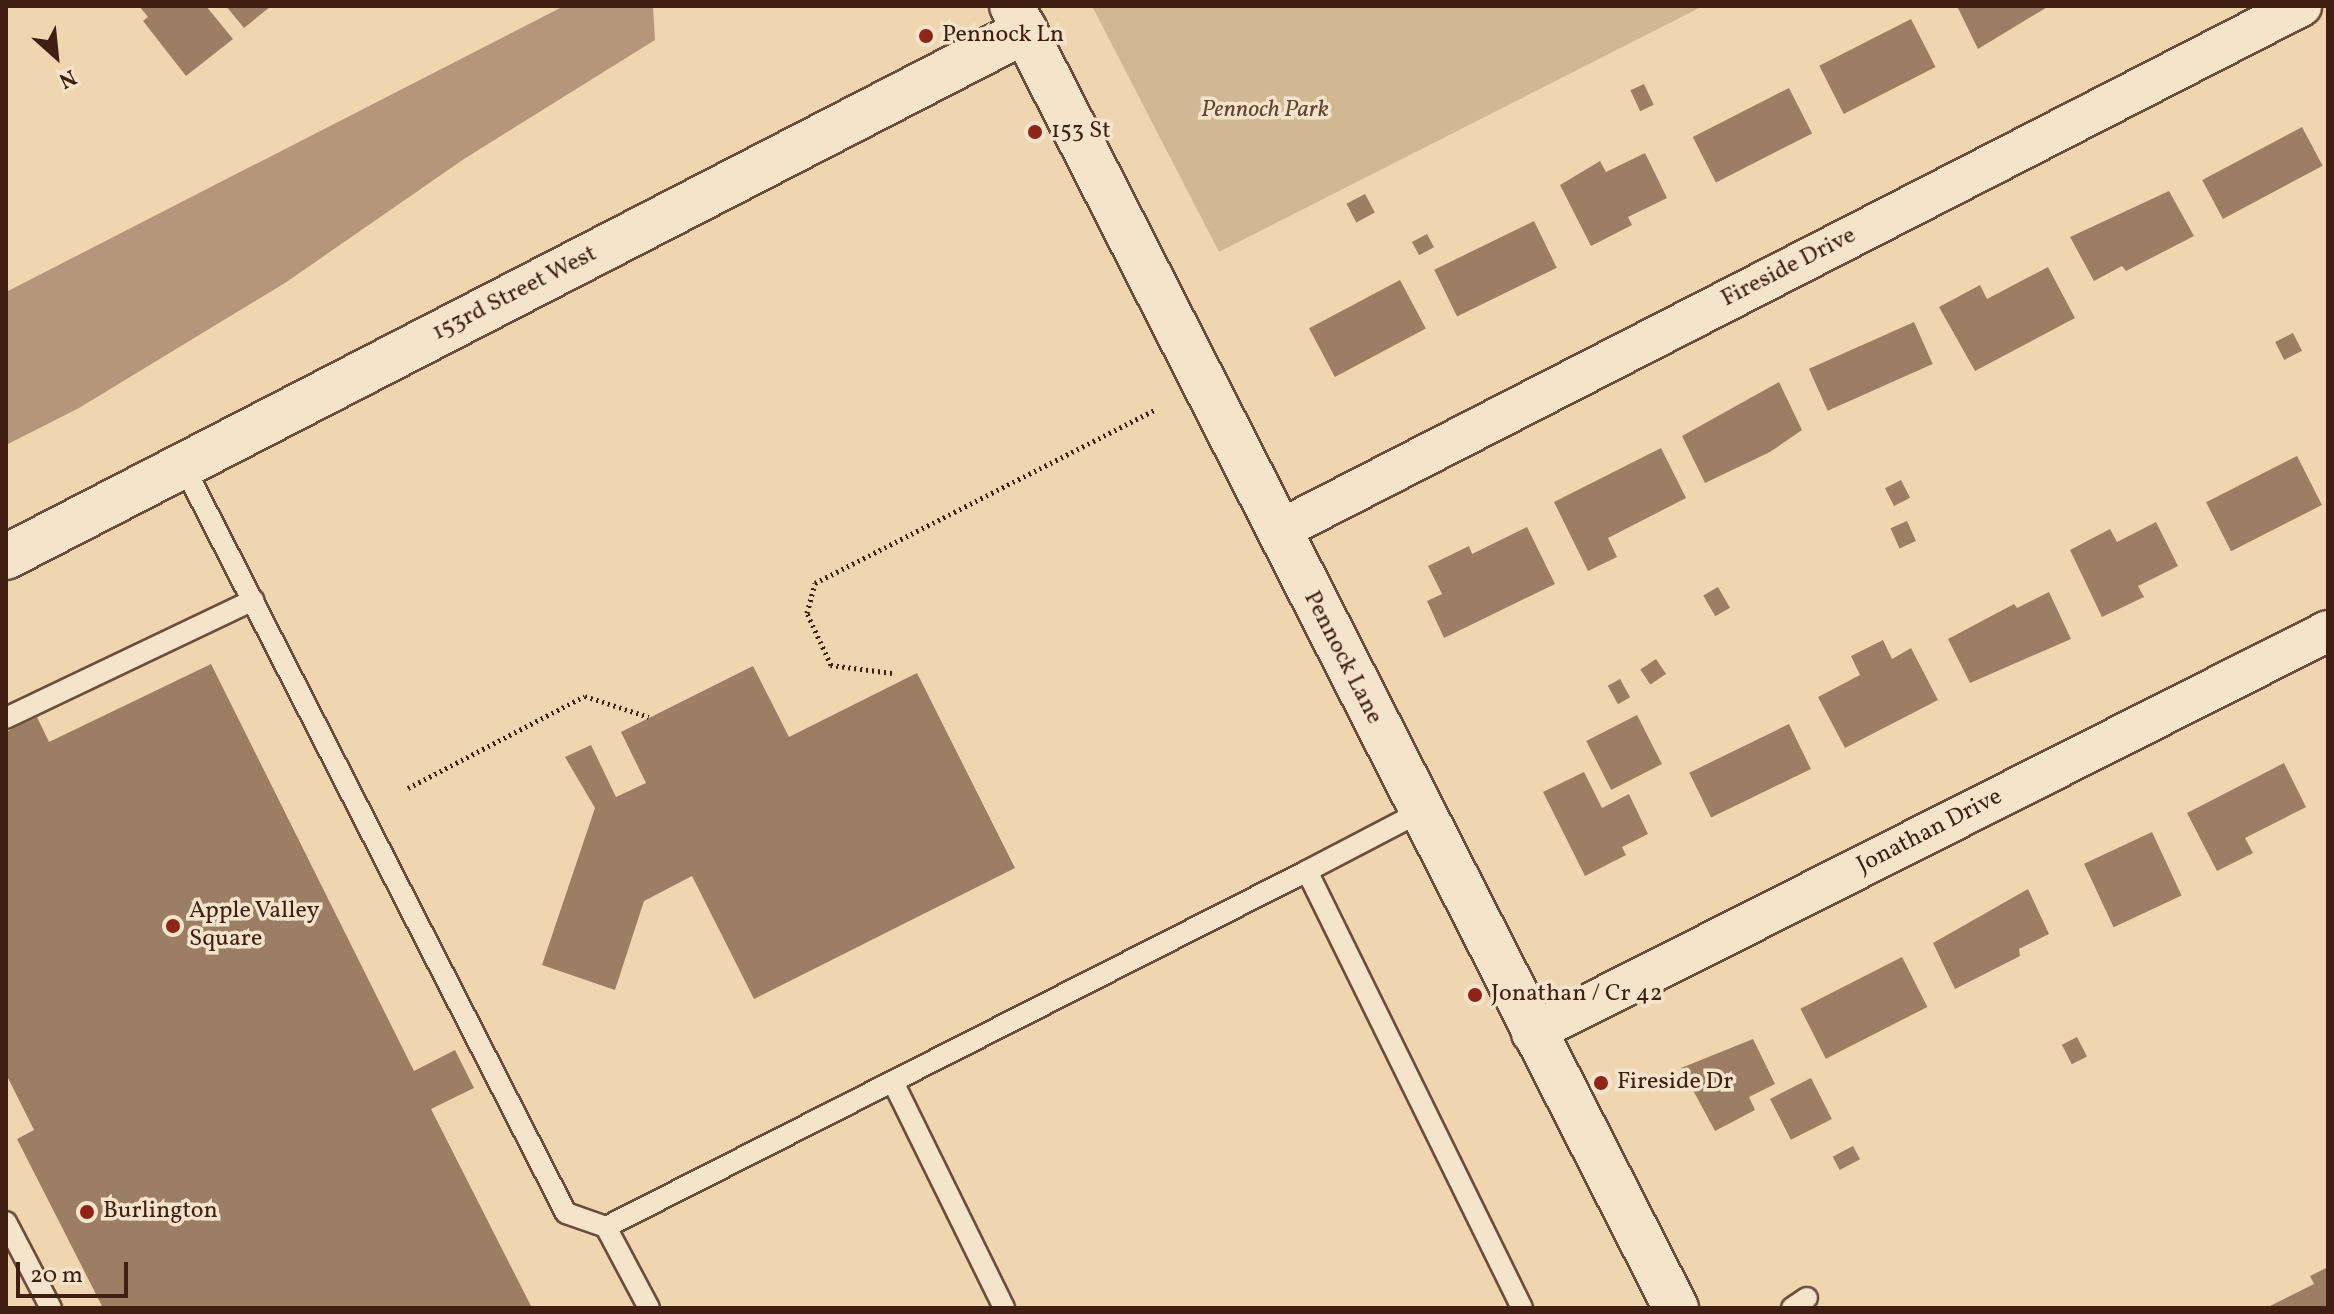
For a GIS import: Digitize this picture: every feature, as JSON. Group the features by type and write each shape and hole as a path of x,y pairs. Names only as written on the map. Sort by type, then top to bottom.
{"street":[{"name":"Fireside Drive","path":"1278,531 2301,6"},
{"name":"Pennock Lane","path":"1018,19 1532,1033 1676,1308"},
{"name":"153rd Street West","path":"6,557 1018,19"},
{"name":"Jonathan Drive","path":"1532,1033 2328,631"}],"lane":[{"path":"183,465 566,1213 606,1227 649,1308"},
{"path":"6,718 253,600"},
{"path":"606,1227 1420,812"},
{"path":"1307,871 1522,1308"},
{"path":"893,1082 1004,1308"},
{"path":"6,1222 51,1308"}],"path":[{"path":"892,673 831,665 807,613 815,583 1154,410"},
{"path":"408,788 585,696 649,717"}],"green space":[{"name":"Pennoch Park","path":"1092,6 1703,6 1219,252"}],"shaded area":[{"path":"564,6 653,6 655,40 464,159 285,283 79,408 6,445 6,292"}],"building":[{"path":"139,6 206,6 233,39 186,76 143,21 148,17"},
{"path":"226,6 271,6 244,28"},
{"path":"1957,6 2049,6 1978,49"},
{"path":"1911,19 1936,67 1844,114 1819,66"},
{"path":"1644,84 1654,105 1640,111 1630,90"},
{"path":"1789,88 1812,133 1716,182 1693,137"},
{"path":"2302,127 2323,166 2223,219 2202,180"},
{"path":"1645,153 1667,198 1628,217 1632,225 1591,246 1560,185 1600,161 1606,172"},
{"path":"2169,191 2194,236 2126,271 2122,266 2094,281 2070,237"},
{"path":"1365,194 1375,213 1356,222 1346,204"},
{"path":"1534,221 1557,268 1457,316 1434,270"},
{"path":"1427,234 1434,247 1419,255 1412,242"},
{"path":"2048,267 2075,318 1975,371 1939,307 1980,285 1987,299"},
{"path":"1400,280 1426,329 1335,377 1309,328"},
{"path":"1914,322 1933,364 1828,411 1809,369"},
{"path":"2293,333 2302,351 2284,360 2275,342"},
{"path":"1779,382 1802,430 1770,452 1705,483 1682,436"},
{"path":"1661,448 1686,498 1608,538 1617,557 1588,571 1554,502"},
{"path":"2297,456 2322,505 2231,551 2206,502"},
{"path":"1901,480 1910,498 1894,506 1885,488"},
{"path":"1907,521 1916,541 1900,548 1891,528"},
{"path":"2156,522 2178,566 2138,586 2144,597 2102,617 2070,550 2110,529 2117,542"},
{"path":"1527,527 1555,584 1444,638 1427,601 1442,594 1428,566 1469,546 1472,554"},
{"path":"1718,587 1730,608 1715,616 1703,596"},
{"path":"2049,592 2071,639 1970,683 1948,639 2014,604 2017,608"},
{"path":"1883,640 1892,659 1911,648 1938,700 1845,748 1818,697 1860,675 1851,656"},
{"path":"1656,659 1666,674 1650,685 1640,670"},
{"name":"Apple Valley Square","path":"211,664 414,1071 455,1050 474,1088 431,1109 532,1308 103,1308 17,1139 34,1130 6,1074 6,732 37,717 49,742"},
{"path":"753,666 789,737 917,673 1015,868 754,999 692,876 644,901 615,990 542,965 595,808 565,757 591,745 616,797 646,783 621,732"},
{"path":"1620,679 1630,697 1618,704 1608,686"},
{"path":"1637,715 1662,764 1611,790 1586,741"},
{"path":"1789,724 1811,769 1711,818 1689,773"},
{"path":"2284,763 2306,807 2245,838 2253,853 2217,871 2187,813"},
{"path":"1584,772 1602,808 1629,794 1648,834 1622,847 1626,855 1585,876 1543,792"},
{"path":"2152,832 2182,895 2114,927 2084,864"},
{"path":"2028,889 2049,934 2019,949 2020,956 1955,989 1933,943"},
{"path":"1902,957 1927,1007 1826,1059 1800,1009"},
{"path":"2077,1037 2087,1057 2072,1064 2062,1045"},
{"path":"1753,1039 1775,1084 1749,1097 1755,1110 1715,1131 1681,1068"},
{"path":"1811,1078 1832,1119 1791,1140 1770,1099"},
{"path":"1853,1146 1860,1159 1840,1170 1833,1157"},
{"path":"2328,1267 2328,1308 2266,1308 2314,1284 2310,1276"}],"place":[{"name":"Pennock Ln","path":"926,36"},
{"name":"153 St","path":"1035,132"},
{"name":"Apple Valley Square","path":"173,926"},
{"name":"Jonathan / Cr 42","path":"1475,995"},
{"name":"Fireside Dr","path":"1601,1083"},
{"name":"Burlington","path":"87,1212"}]}
